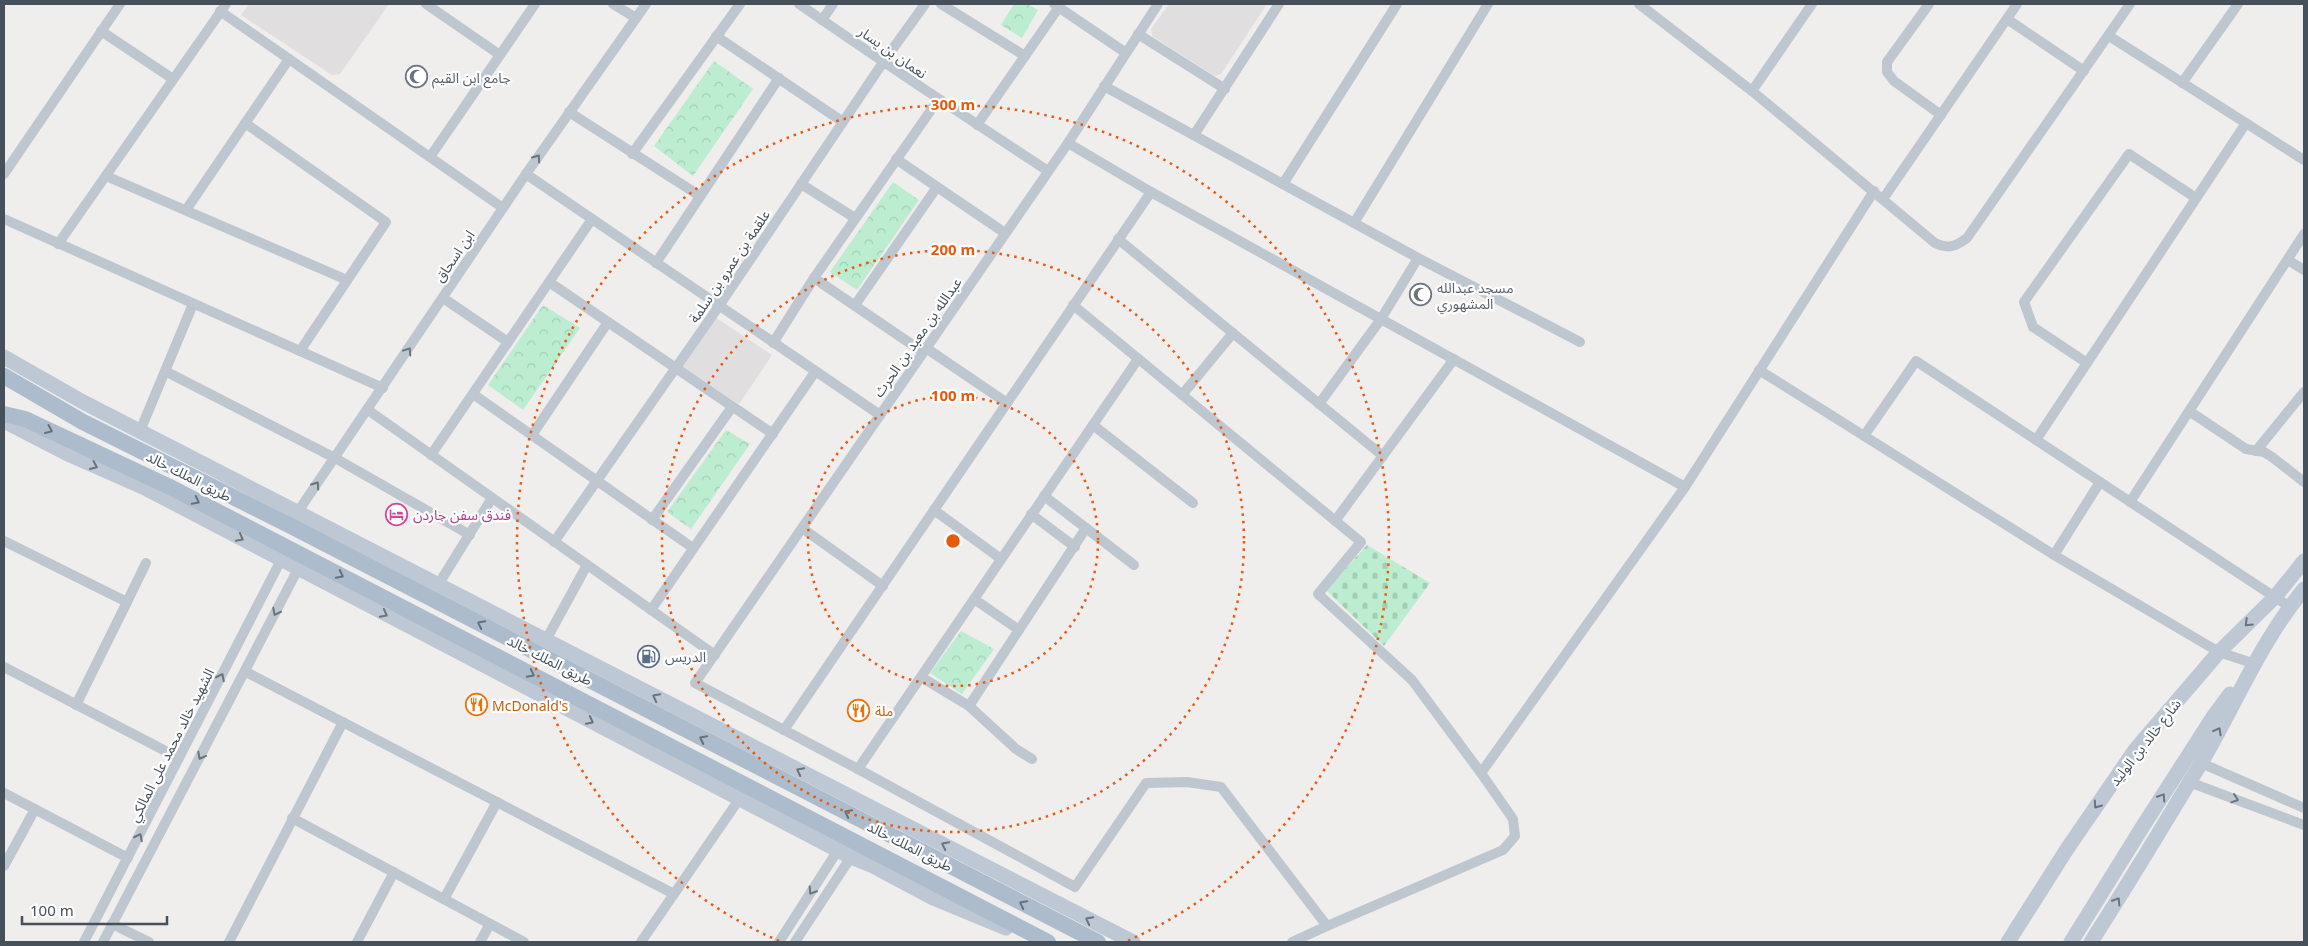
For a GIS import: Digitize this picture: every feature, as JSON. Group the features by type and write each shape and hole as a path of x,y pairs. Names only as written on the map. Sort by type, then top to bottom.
{"main road":[{"path":"4,356 293,519 438,585 1133,942"},
{"name":"طريق الملك خالد","path":"4,376 83,422 293,519 1098,942"},
{"path":"4,385 42,399"},
{"path":"4,409 25,419"},
{"name":"طريق الملك خالد","path":"4,414 25,419 172,488 1048,942"},
{"path":"4,421 70,455 147,489 844,854 871,865 931,897 1041,942"},
{"name":"شارع خالد بن الوليد","path":"2008,942 2067,849 2135,750 2219,652 2275,597 2304,561"},
{"path":"2071,942 2183,778 2201,763 2253,667 2290,607 2304,589"},
{"path":"2092,942 2228,696 2253,667"}],"street":[{"path":"4,174 120,4"},
{"path":"430,157 535,4"},
{"path":"613,4 636,18"},
{"name":"ابن اسحاق","path":"293,519 526,174 646,4"},
{"path":"632,154 740,4"},
{"name":"نعمان بن يسار","path":"799,4 938,100 1048,171"},
{"path":"822,20 833,4"},
{"name":"علقمة بن عمرو بن سلمة","path":"554,542 719,306 884,61 925,4"},
{"path":"941,4 1025,56"},
{"name":"عبدالله بن معبد بن الحرث","path":"784,730 695,683 1068,143 1158,4"},
{"path":"1194,135 1279,4"},
{"path":"1283,184 1397,4"},
{"path":"1354,223 1488,4"},
{"path":"1639,4 1752,91 1935,243 1946,248 1957,245 1967,238 2130,4"},
{"path":"1752,91 1812,4"},
{"path":"1929,4 1887,62 1887,72 1894,81 1941,115"},
{"path":"1883,199 2017,4"},
{"path":"2182,83 2238,4"},
{"path":"430,5 500,55"},
{"path":"978,125 1025,56 1056,5 1126,52"},
{"path":"58,244 223,8 289,59 503,208"},
{"path":"2007,19 2084,71"},
{"path":"101,31 173,79"},
{"path":"1138,34 1225,89"},
{"path":"716,36 843,122"},
{"path":"2108,36 2304,160"},
{"path":"186,210 289,59"},
{"path":"656,263 779,78"},
{"path":"1104,86 1418,258 1580,342"},
{"path":"773,343 814,278 938,100"},
{"path":"569,112 700,196"},
{"path":"245,123 386,222 300,351"},
{"path":"2036,440 2246,123"},
{"path":"1068,143 1151,192 1685,486"},
{"path":"2087,363 2033,327 2024,302 2129,154 2196,198"},
{"path":"896,158 1005,233"},
{"path":"526,174 880,415"},
{"path":"106,176 347,280"},
{"path":"802,184 855,218"},
{"path":"855,306 937,186"},
{"path":"1481,773 1685,486 1874,191"},
{"path":"1151,192 784,730 1076,887 1146,783 1187,782 1221,788 1327,926"},
{"path":"4,219 382,388"},
{"path":"432,455 592,219"},
{"path":"2130,502 2304,234"},
{"path":"1118,239 1383,456"},
{"path":"1319,404 1381,319 1418,258"},
{"path":"2288,260 2304,270"},
{"path":"814,278 1007,403"},
{"path":"549,282 773,434"},
{"path":"443,298 508,342"},
{"path":"140,431 193,304"},
{"path":"1074,305 1361,542 1318,594 1412,680 1481,773 1512,819 1515,836 1503,850 1292,942"},
{"path":"532,435 608,322"},
{"path":"1182,395 1233,333"},
{"path":"858,769 1138,359"},
{"path":"1335,521 1454,359"},
{"path":"1864,436 1916,361 2290,607"},
{"path":"1759,370 2054,555 2219,652 2253,667"},
{"path":"165,372 335,458 470,535"},
{"path":"651,610 815,372"},
{"path":"2256,451 2304,392"},
{"path":"473,394 693,548"},
{"path":"652,520 732,407"},
{"path":"368,410 715,655"},
{"path":"2189,411 2246,448 2264,452 2304,482"},
{"path":"1093,425 1193,503"},
{"path":"2054,555 2100,482"},
{"path":"1044,496 1134,565"},
{"path":"438,585 492,498"},
{"path":"934,510 1001,560"},
{"path":"1031,514 1075,547"},
{"path":"802,528 883,586"},
{"path":"968,706 1086,528"},
{"path":"4,541 127,602"},
{"name":"الشهيد خالد محمد على المالكي","path":"84,942 281,560"},
{"path":"76,705 146,563"},
{"path":"546,640 587,565"},
{"path":"103,942 246,672 298,569"},
{"path":"974,599 1019,630"},
{"path":"4,667 179,758"},
{"path":"246,672 674,894"},
{"path":"921,677 968,706 1016,749 1032,759"},
{"path":"229,942 343,722"},
{"path":"2201,763 2304,808"},
{"path":"2183,778 2304,825"},
{"path":"4,793 128,858"},
{"path":"641,942 740,798"},
{"path":"444,899 497,802"},
{"path":"4,866 35,809"},
{"path":"292,818 524,942"},
{"path":"779,942 844,854"},
{"path":"795,942 844,854"},
{"path":"357,942 394,872"},
{"path":"112,924 148,942"},
{"path":"480,942 490,924"}],"shaded area":[{"path":"249,4 389,4 340,74 332,75 241,15"},
{"path":"1169,4 1267,4 1221,74 1215,76 1152,36 1151,29"},
{"path":"715,317 772,355 739,404 682,366"}],"green space":[{"path":"1014,4 1028,4 1038,10 1022,38 1001,25"},
{"path":"714,61 753,89 693,176 654,146"},
{"path":"893,182 919,200 857,290 830,272"},
{"path":"543,305 580,328 523,410 488,385"},
{"path":"726,430 750,444 691,529 667,512"},
{"path":"1367,545 1430,583 1384,646 1326,590"},
{"path":"961,631 994,649 962,694 930,673"}],"place":[{"name":"جامع ابن القيم","path":"416,77"},
{"name":"مسجد عبدالله المشهوري","path":"1421,295"},
{"name":"فندق سفن جاردن","path":"397,514"},
{"name":"الدريس","path":"649,656"},
{"name":"McDonald's","path":"476,705"},
{"name":"ملة","path":"859,710"}]}
